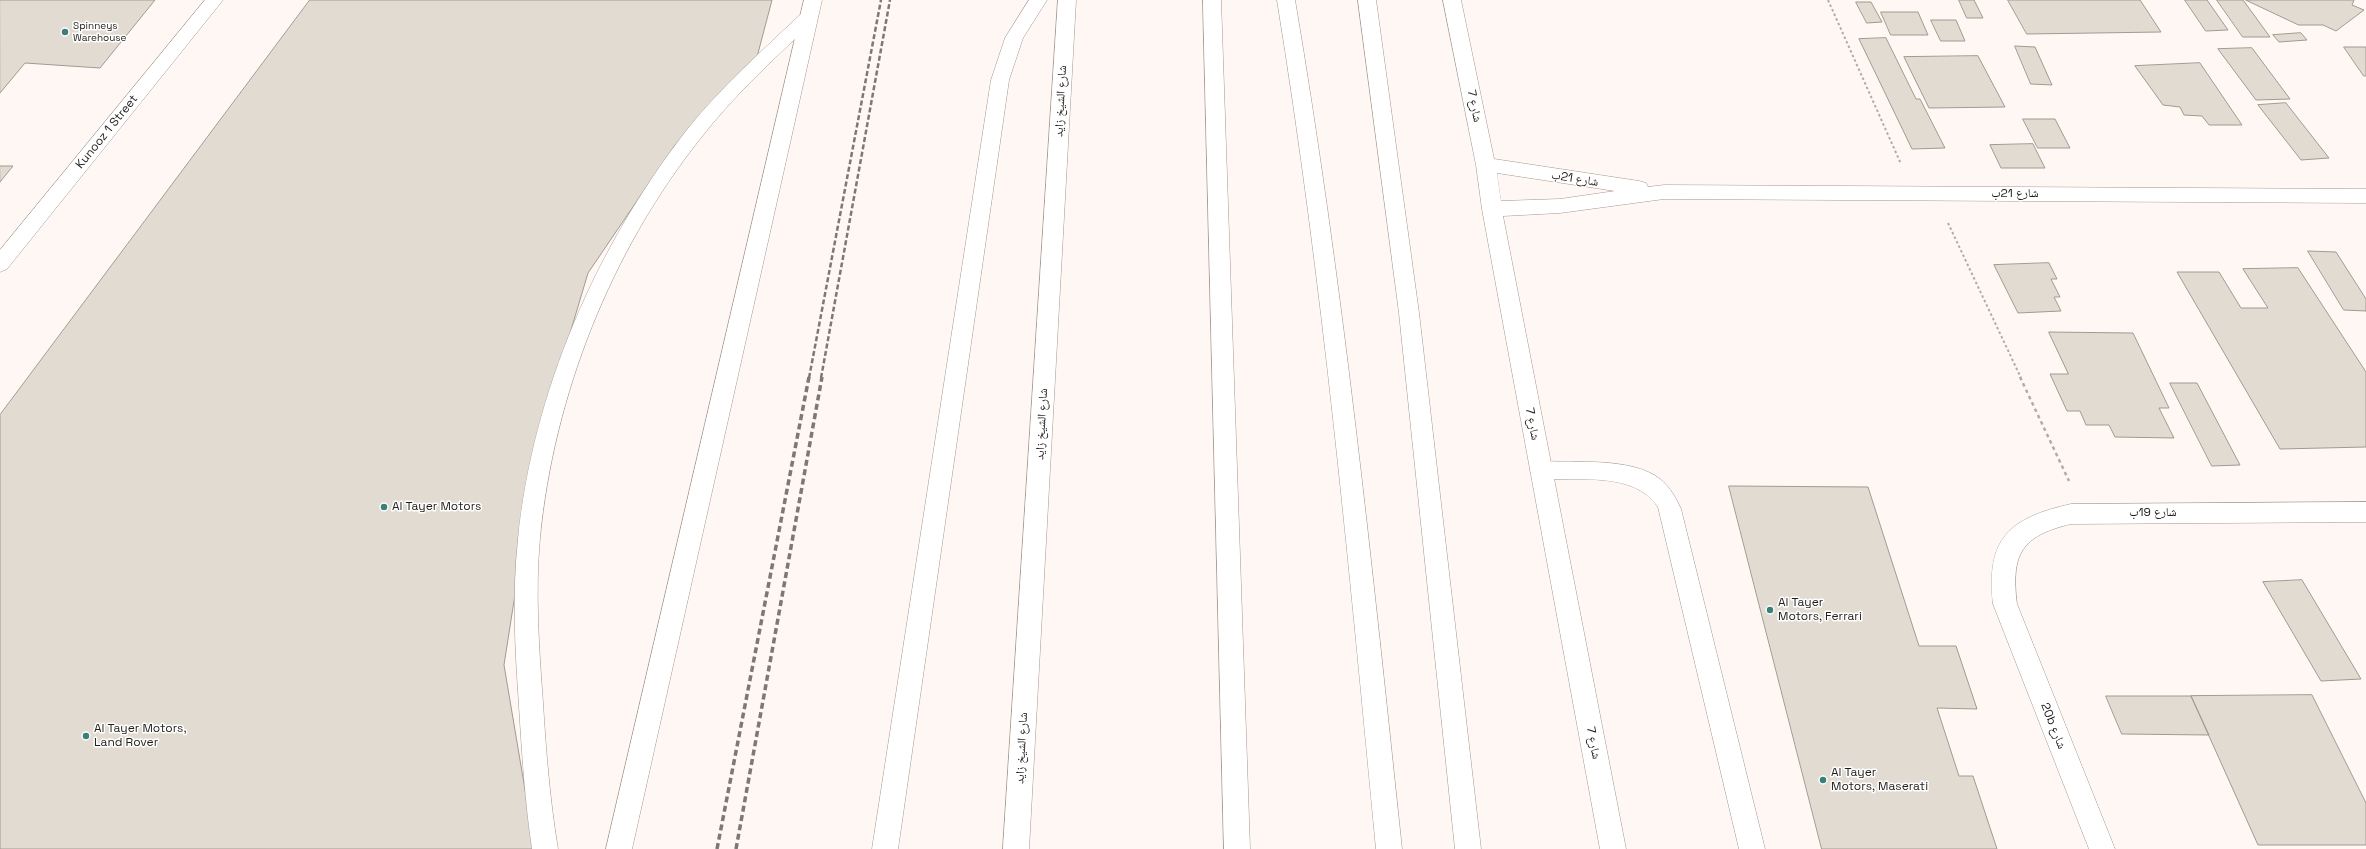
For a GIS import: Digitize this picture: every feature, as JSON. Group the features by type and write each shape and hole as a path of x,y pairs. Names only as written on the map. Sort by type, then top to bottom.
{"main road":[{"name":"Kunooz 1 Street","path":"0,264 214,0"},
{"path":"885,849 1000,80 1006,55 1016,32 1038,0"},
{"name":"شارع الشيخ زايد","path":"1016,849 1067,0"},
{"path":"1212,0 1237,849"},
{"path":"1286,0 1305,109 1328,274 1350,459 1389,849"},
{"path":"1367,0 1409,313 1468,849"},
{"name":"شارع 7","path":"1452,0 1486,165 1492,209 1613,849"},
{"path":"619,849 811,8"},
{"name":"شارع 21ب","path":"1486,165 1664,192"},
{"name":"شارع 21ب","path":"1492,209 1560,206 1664,192 2366,196"},
{"name":"شارع 19ب","path":"2005,604 2001,580 2004,559 2014,542 2028,528 2047,518 2085,514 2366,512"},
{"name":"20b شارع","path":"2005,604 2102,849"}],"lane":[{"path":"545,849 534,752 528,670 527,586 529,538 536,486 548,430 564,377 583,327 606,275 631,227 660,181 693,136 728,94 811,8"},
{"path":"1541,470 1631,475 1655,488 1664,498 1670,509 1752,849"}],"path":[{"path":"1828,0 1915,194"},
{"path":"1934,194 2085,514"}],"building":[{"name":"Spinneys Warehouse","path":"0,0 155,0 100,68 25,63 0,93"},
{"path":"310,0 772,0 757,57 675,145 588,273 540,434 504,665 535,849 0,849 0,415"},
{"path":"1959,0 1974,0 1983,18 1967,18"},
{"path":"2008,0 2140,0 2161,32 2027,34"},
{"path":"2185,0 2207,0 2228,30 2206,31"},
{"path":"2217,0 2243,0 2270,37 2243,37"},
{"path":"2246,0 2354,0 2352,5 2364,10 2336,31 2323,25 2299,25"},
{"path":"1856,2 1871,2 1882,22 1867,23"},
{"path":"1881,12 1918,12 1928,35 1891,35"},
{"path":"1931,20 1956,20 1965,41 1941,41"},
{"path":"2301,33 2307,40 2279,42 2273,35"},
{"path":"1886,38 1916,99 1920,99 1945,148 1912,149 1859,39"},
{"path":"2015,46 2035,47 2052,85 2031,84"},
{"path":"2344,47 2366,47 2366,76 2364,76"},
{"path":"2252,48 2290,99 2256,100 2218,49"},
{"path":"1978,56 2005,107 1929,108 1904,57"},
{"path":"2200,63 2242,125 2209,125 2202,116 2184,115 2180,107 2163,105 2135,66"},
{"path":"2286,103 2329,158 2301,160 2258,105"},
{"path":"2023,119 2055,119 2070,148 2038,148"},
{"path":"2033,144 2045,168 2001,168 1990,145"},
{"path":"0,166 13,166 0,182"},
{"path":"2308,251 2336,252 2366,299 2366,311 2344,310"},
{"path":"2049,263 2057,279 2051,279 2060,297 2054,297 2061,311 2018,313 1994,265"},
{"path":"2298,268 2366,372 2366,447 2280,449 2177,272 2219,272 2241,308 2268,308 2243,269"},
{"path":"2049,332 2133,333 2169,408 2159,408 2174,438 2115,437 2109,425 2086,425 2080,411 2067,411 2050,374 2068,374"},
{"path":"2170,383 2197,383 2240,465 2212,466"},
{"path":"1729,486 1868,487 1919,646 1956,646 1977,709 1937,708 1959,776 1973,776 1997,849 1822,849"},
{"path":"2302,580 2361,679 2321,681 2263,582"},
{"path":"2312,695 2366,803 2366,845 2258,845 2191,696"},
{"path":"2106,696 2191,696 2209,735 2122,734"}],"railway":[{"path":"809,378 881,0"},
{"path":"821,378 890,0"},
{"path":"717,849 809,377"},
{"path":"736,849 822,377"}],"place":[{"name":"Spinneys Warehouse","path":"65,32"},
{"name":"Al Tayer Motors","path":"384,507"},
{"name":"Al Tayer Motors, Ferrari","path":"1770,610"},
{"name":"Al Tayer Motors, Land Rover","path":"86,736"},
{"name":"Al Tayer Motors, Maserati","path":"1823,780"}]}
